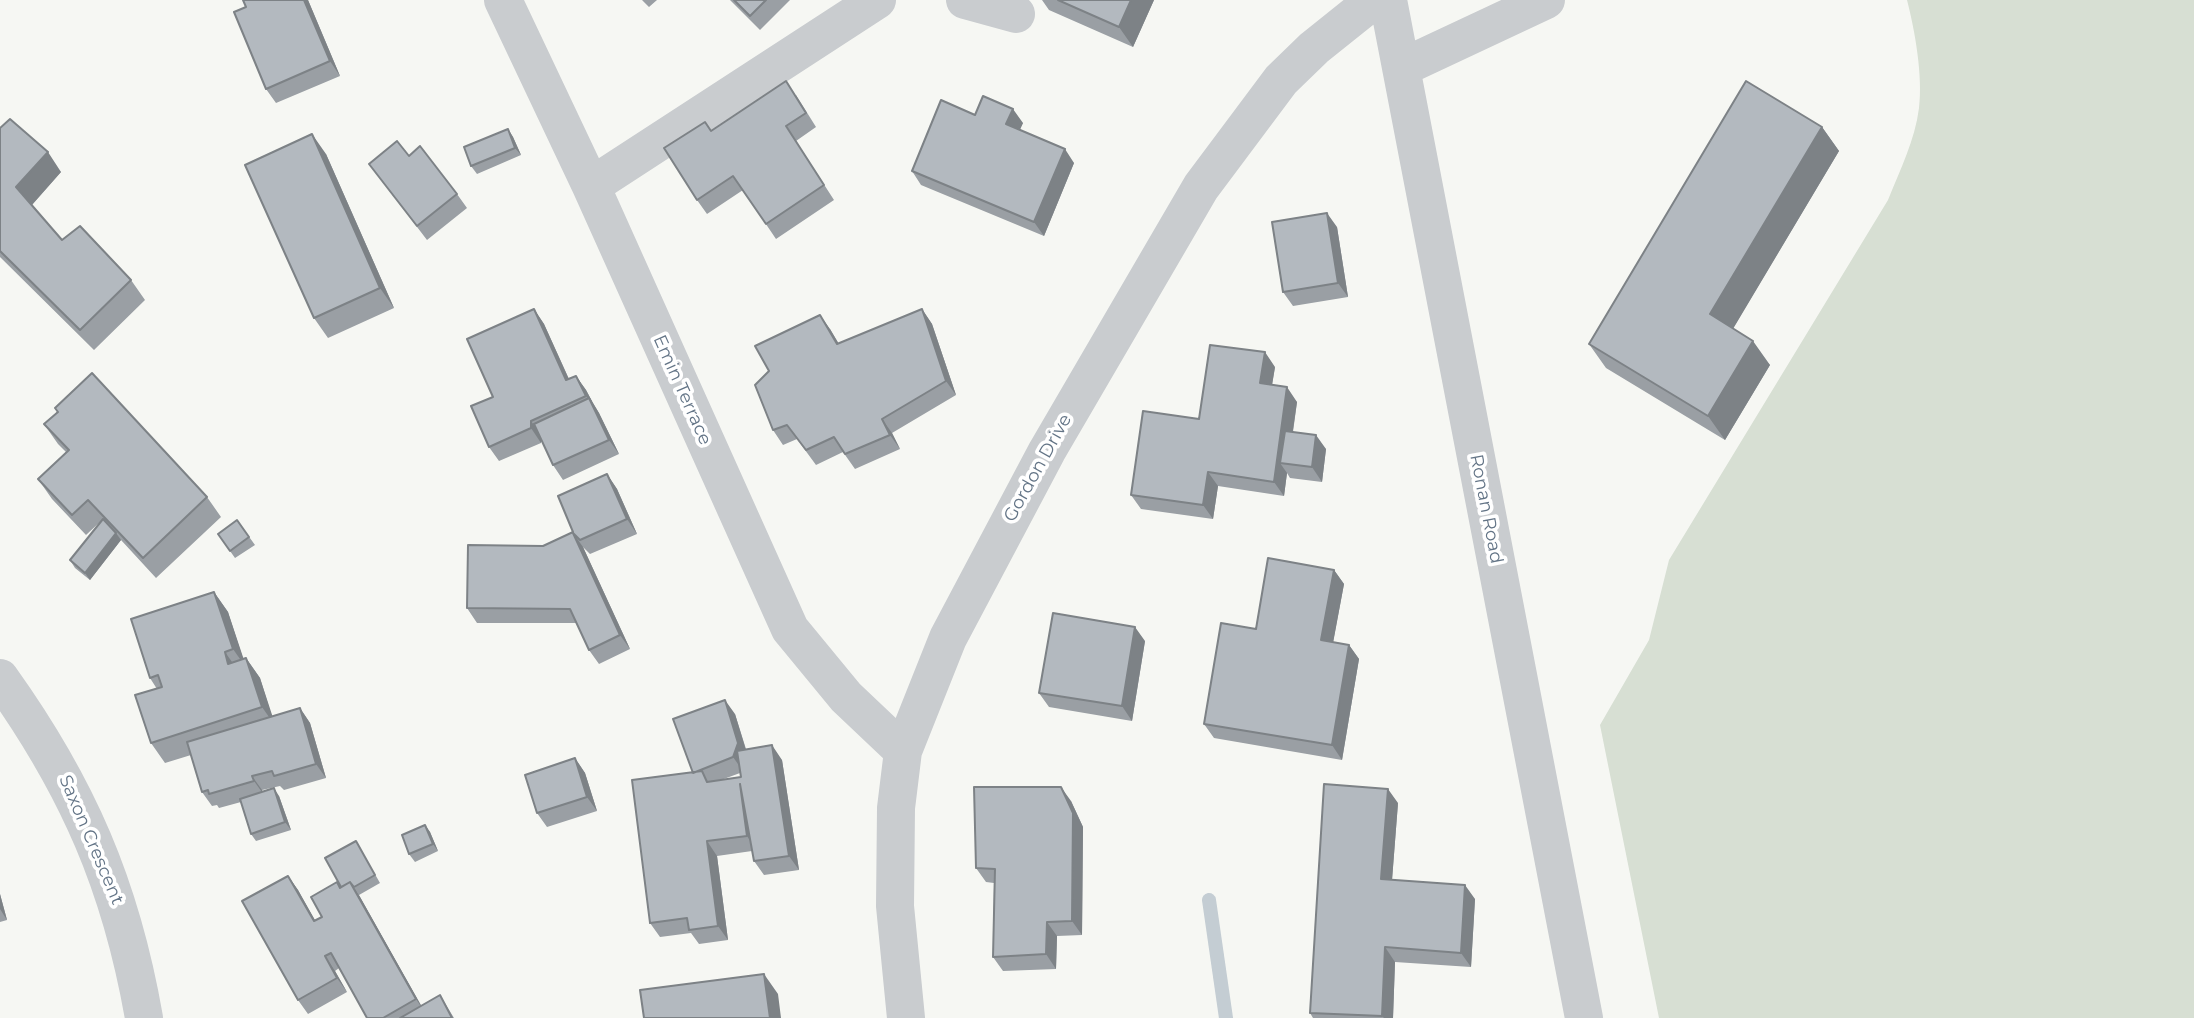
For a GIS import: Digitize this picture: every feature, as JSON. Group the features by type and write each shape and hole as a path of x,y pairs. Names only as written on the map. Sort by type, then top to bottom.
{"street":[{"name":"Emin Terrace","path":"503,0 591,186 790,629 846,697 904,751"},
{"path":"591,186 877,0"},
{"path":"965,0 1016,14"},
{"name":"Gordon Drive","path":"906,1018 895,905 896,808 904,751 928,684 976,582 1047,451 1201,187 1281,80 1314,48 1374,0"},
{"name":"Ronan Road","path":"1388,0 1584,1018"},
{"path":"1401,68 1546,0"},
{"name":"Saxon Crescent","path":"0,678 61,769 94,838 123,917 144,1018"}],"shaded area":[{"path":"1907,0 2194,0 2194,1018 1659,1018 1600,725 1649,640 1669,560 1888,200 1911,143 1919,108 1918,54"}],"building":[{"path":"243,0 304,0 330,61 266,89 234,12 246,7"},
{"path":"734,0 766,0 750,16"},
{"path":"1058,0 1131,0 1119,27"},
{"path":"786,81 806,113 786,126 824,185 766,224 733,176 697,200 664,148 705,122 711,131"},
{"path":"1746,81 1822,127 1710,314 1753,341 1708,416 1589,344"},
{"path":"983,96 1013,109 1006,124 1065,149 1034,222 912,171 941,100 975,115"},
{"path":"10,119 48,152 16,187 62,240 80,226 131,280 80,330 0,251 0,128"},
{"path":"508,129 515,148 471,166 464,147"},
{"path":"312,134 380,288 314,318 245,165"},
{"path":"397,141 409,156 420,146 457,194 417,226 369,164"},
{"path":"1327,213 1338,283 1283,292 1272,222"},
{"path":"534,309 566,380 576,376 586,396 531,421 531,428 489,447 471,406 493,397 467,339"},
{"path":"922,309 946,381 882,419 890,435 845,454 834,437 806,450 787,425 773,430 755,385 769,371 755,346 820,315 837,344"},
{"path":"1210,345 1265,352 1260,383 1287,387 1274,482 1208,472 1203,505 1131,495 1143,411 1199,419"},
{"path":"92,373 207,497 143,558 88,500 72,515 38,479 69,450 44,424 58,412 55,408"},
{"path":"589,398 609,440 553,465 534,424"},
{"path":"1285,431 1316,435 1312,467 1280,463"},
{"path":"607,474 627,519 580,540 573,533 620,635 589,650 570,609 467,608 468,545 543,546 573,532 558,496"},
{"path":"103,519 116,533 85,573 70,560"},
{"path":"237,520 249,537 230,551 218,534"},
{"path":"1268,558 1334,570 1321,640 1349,645 1332,745 1204,724 1221,623 1256,629"},
{"path":"214,592 233,649 225,652 228,664 246,658 262,707 151,743 135,695 162,687 158,675 150,678 131,619"},
{"path":"1053,613 1135,627 1122,706 1039,693"},
{"path":"725,700 738,743 733,757 693,773 673,719"},
{"path":"300,708 316,764 274,776 272,771 252,776 254,781 209,794 208,790 202,792 187,742"},
{"path":"772,745 789,856 754,861 740,784 747,836 707,841 718,926 689,930 687,918 650,923 632,780 702,771 707,782 741,777 737,751"},
{"path":"575,758 587,797 537,813 525,775"},
{"path":"1324,784 1388,789 1381,879 1465,885 1461,953 1385,947 1382,1016 1310,1013"},
{"path":"974,787 1061,787 1073,813 1072,921 1047,922 1046,954 993,957 995,869 976,868"},
{"path":"274,788 285,822 251,834 240,799"},
{"path":"425,825 433,844 409,854 402,835"},
{"path":"356,841 375,875 354,887 350,882 341,887 325,858"},
{"path":"288,876 314,921 322,917 311,897 337,882 340,888 350,882 416,999 383,1018 367,1018 331,953 325,956 337,978 298,1000 242,901"},
{"path":"764,974 770,1018 644,1018 640,990"},
{"path":"440,995 452,1018 400,1018"}],"waterway":[{"path":"1209,900 1226,1018"}]}
